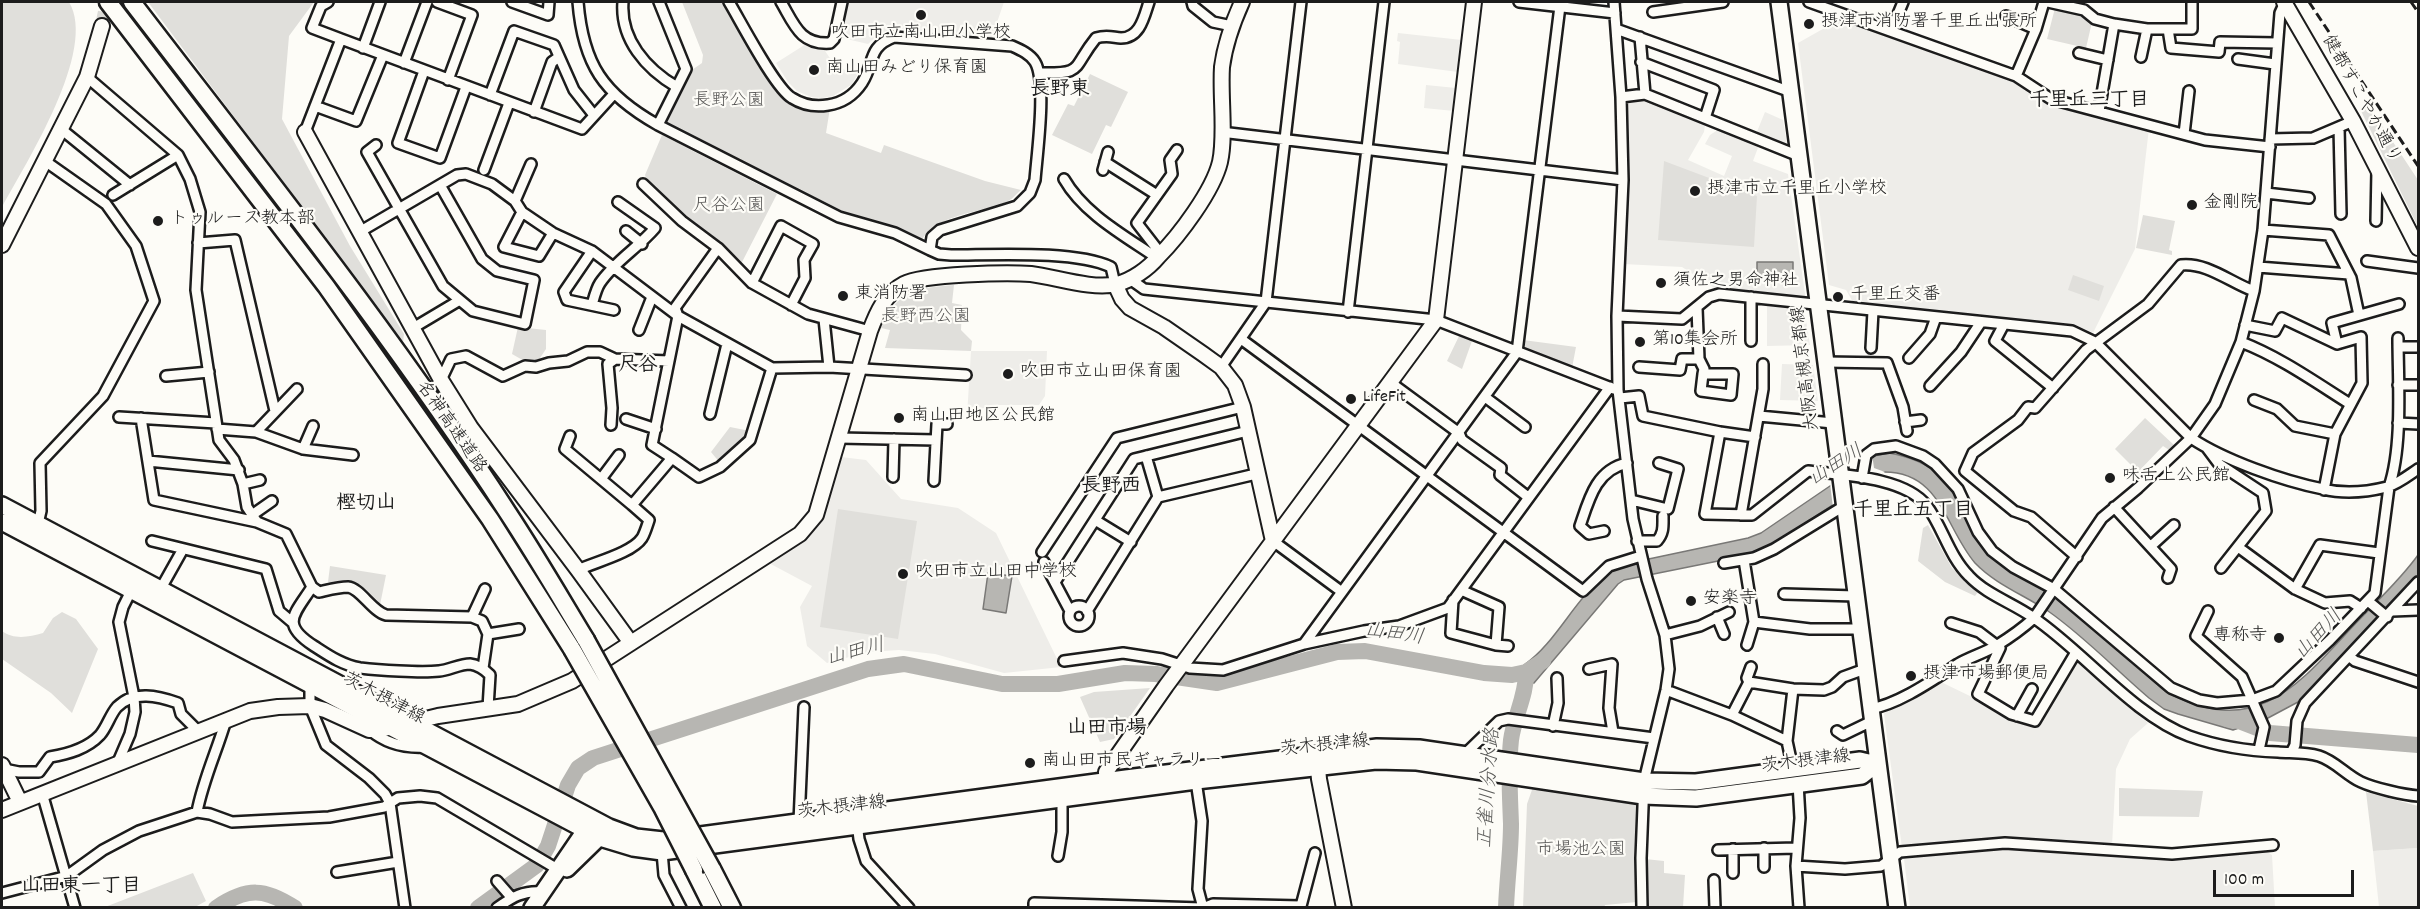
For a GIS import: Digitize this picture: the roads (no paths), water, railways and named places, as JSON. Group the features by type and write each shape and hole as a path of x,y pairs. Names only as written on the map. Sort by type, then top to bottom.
{"highway":[{"name":"名神高速道路","path":"108,2 326,286 579,644 712,869 732,908"},
{"name":"名神高速道路","path":"132,2 338,273 418,382 507,511 579,644 713,908"}],"main road":[{"name":"大阪高槻京都線","path":"1779,2 1897,908"},
{"name":"茨木摂津線","path":"2,505 35,532"},
{"name":"茨木摂津線","path":"2,522 35,532 135,584 310,684 429,747 548,802"},
{"name":"茨木摂津線","path":"135,584 160,590 412,724 633,848 662,852 857,821 1317,760 1417,762 1501,767 1643,788 1696,782 1796,776 1860,760 1877,764"},
{"name":"茨木摂津線","path":"605,832 663,840 799,822 857,821 1062,799 1107,787 1196,781 1377,747 1419,748 1465,754 1501,767"},
{"path":"532,908 543,892 554,867 590,824"},
{"path":"543,892 605,832"}],"street":[{"path":"328,2 321,6 312,28 582,129 613,95"},
{"path":"363,48 380,2"},
{"path":"404,63 427,2"},
{"path":"437,2 472,15 448,80"},
{"path":"512,2 548,15 549,2"},
{"path":"578,2 580,27 588,52 597,72 613,95 635,112 658,125 839,217 895,233 939,254 1030,256 1100,262 1111,267 1115,284 1130,308 1164,327 1221,367 1235,385 1243,407 1256,474 1273,541 1342,592"},
{"path":"623,2 622,11 628,36 636,51 650,69 677,87"},
{"path":"658,125 686,69 659,2"},
{"path":"729,2 777,81 791,97 809,105 836,104 847,99 858,90 866,77 874,50 883,41 894,37 1012,46 1025,52 1035,61 1041,84 1035,180 1030,194 1017,206 940,230 932,237 930,250"},
{"path":"781,2 802,35 821,44 830,43 834,39 842,2"},
{"path":"1039,73 1065,74 1076,69 1096,38 1105,35 1122,38 1133,35 1142,24 1149,2"},
{"path":"1192,2 1193,6 1213,22 1232,26"},
{"path":"369,730 393,728 438,716 518,704 542,695 572,681 800,534 816,515 878,309 889,295 904,284 922,279 1005,273 1030,274 1102,286 1130,279 1159,256 1214,180 1221,159 1222,65 1232,26 1242,2"},
{"path":"1221,367 1266,302 1302,2"},
{"path":"1348,312 1384,2"},
{"path":"1107,787 1106,772 1166,686 1436,320 1474,2"},
{"path":"1519,2 1615,13"},
{"path":"1614,2 1621,97 1623,180 1616,392 1637,542 1665,635 1669,669 1643,788 1642,908"},
{"path":"1653,12 1724,2"},
{"path":"1809,2 2016,76 2051,99 2205,140 2270,143 2313,138 2353,121"},
{"path":"1890,31 1903,2"},
{"path":"2016,76 2046,2 2084,10 2095,19 2147,29 2192,29 2192,2"},
{"path":"1837,731 1843,735 1885,705 1996,646 2037,614 2095,528 2114,507 2138,488 2191,438 2216,404 2241,342 2259,267 2277,43 2280,13 2285,2"},
{"name":"健都すこやか通り","path":"2285,2 2353,121 2418,249"},
{"path":"1304,644 1517,352 1560,6"},
{"path":"2006,16 2036,29"},
{"path":"2098,111 2114,24"},
{"path":"2,245 87,77 102,26"},
{"path":"1616,29 1791,92"},
{"path":"2141,57 2147,29"},
{"path":"2168,29 2171,48 2219,52 2220,42 2277,43"},
{"path":"490,95 514,31 554,45 574,90 594,114"},
{"path":"1640,38 1644,94"},
{"path":"341,39 305,132 441,380 471,428 631,643"},
{"path":"2079,53 2108,60"},
{"path":"315,106 356,121 383,55"},
{"path":"534,112 552,62 559,57"},
{"path":"2238,59 2276,64"},
{"path":"1641,62 1714,90 1705,118"},
{"path":"424,71 398,143 440,158 466,87"},
{"path":"87,77 178,155 190,180 200,212 196,290 219,440 239,470 247,507 254,519"},
{"path":"2184,134 2189,91"},
{"path":"1621,97 1644,94 1799,156"},
{"path":"484,170 508,103"},
{"path":"2339,127 2341,214"},
{"path":"61,129 130,185"},
{"path":"1221,132 1623,180"},
{"path":"376,145 367,152 443,286 473,311 525,324 534,280 496,271 482,259 440,185"},
{"path":"1159,256 1137,223 1172,174 1170,160 1177,150"},
{"path":"113,195 178,155"},
{"path":"35,532 41,511 40,463 103,396 154,301 136,246 106,204 45,161"},
{"path":"1105,161 1157,195"},
{"path":"515,201 531,165"},
{"path":"2376,221 2377,168"},
{"path":"361,231 457,175 465,174 492,184 515,201 522,212 553,233 592,251 678,316 772,368 829,367 966,375"},
{"path":"1064,179 1070,189 1099,217 1159,256"},
{"path":"643,184 682,221 718,248 752,283 791,305 824,319 870,331"},
{"path":"2266,193 2309,198"},
{"path":"592,305 599,284 613,267 642,244 655,228 618,202"},
{"path":"522,212 504,247 539,256 553,233"},
{"path":"752,283 781,226 805,239 813,244 804,260 805,278 791,305"},
{"path":"2263,230 2329,235 2349,274 2360,315"},
{"path":"626,231 642,244"},
{"path":"198,243 235,240 275,411"},
{"path":"718,248 675,308 678,316 652,445 699,477 720,467 750,440 772,368"},
{"path":"592,251 564,292 567,300 614,310"},
{"path":"2367,261 2418,268"},
{"path":"2077,557 2031,517 2014,511 1965,471 1973,453 2018,420 2028,407 2036,408 2095,342 2148,304 2181,265 2188,264 2223,275 2254,291"},
{"path":"2259,267 2349,274"},
{"path":"1130,279 1144,289 1436,320 1616,392 1640,396 1643,416 1755,437"},
{"path":"1617,316 1676,320 1688,316 1714,294 2072,331 2095,342 2191,438 2207,448 2274,475 2324,490 2358,492 2389,487 2418,469"},
{"path":"639,330 652,297"},
{"path":"1751,297 1751,341"},
{"path":"413,328 460,300"},
{"path":"2337,344 2332,323 2399,304"},
{"path":"1697,308 1699,359 1704,369 1703,374"},
{"path":"1871,348 1873,310"},
{"path":"1909,358 1930,334 1936,317"},
{"path":"2246,325 2276,331 2282,318 2337,344 2361,337 2362,382 2335,434 2324,490"},
{"path":"824,319 829,367"},
{"path":"1930,386 1962,352 1981,322"},
{"path":"2004,324 1995,341 2054,388"},
{"path":"1241,339 1583,591 1609,567 1641,556"},
{"path":"2241,342 2257,348 2350,404"},
{"path":"1862,478 1866,455 1874,449 1896,446 1923,456 1935,464 1958,489 1978,532 1992,551 2013,567 2053,591 2171,688 2199,700 2217,703 2252,701 2276,691 2375,593 2389,487 2394,475 2398,423 2398,342 2418,347"},
{"path":"710,414 727,344"},
{"path":"441,380 451,359 466,356 503,376 525,366 536,367 549,363 568,362 587,352 600,352 615,359 669,361"},
{"path":"611,425 608,364 615,359"},
{"path":"1639,367 1680,370 1682,359 1699,359"},
{"path":"1826,362 1887,363 1903,407 1906,426 1921,420"},
{"path":"1741,515 1763,389 1763,364"},
{"path":"166,376 208,372"},
{"path":"1391,383 1501,468 1500,476 1528,497"},
{"path":"2398,385 2418,385"},
{"path":"256,432 297,389"},
{"path":"1064,661 1123,653 1162,659 1181,666 1223,670 1304,644 1399,626 1448,608 1528,497 1616,392"},
{"path":"1485,397 1525,427"},
{"path":"2254,400 2277,409 2295,426 2335,434"},
{"path":"1070,611 1079,606 1087,610 1089,617 1086,622 1077,626 1070,620 1070,611 1043,557 1117,438 1243,407"},
{"path":"1759,416 1833,423"},
{"path":"119,417 256,432 303,449 353,455"},
{"path":"141,418 154,500 254,519 286,534 312,587 319,592 347,587 353,589 378,613 386,615 472,617 482,621 488,634 483,668"},
{"path":"626,419 656,429"},
{"path":"2398,423 2418,424"},
{"path":"934,481 937,424 947,424"},
{"path":"303,449 313,426"},
{"path":"1055,582 1134,459 1248,432"},
{"path":"1720,432 1705,514 1752,515 1808,471 1840,474 1897,486 1914,494 1927,505 1955,558 1969,576 1986,589 2037,614 2076,652 2149,713 2187,735 2223,747 2259,750 2294,747 2332,762 2362,782 2418,796"},
{"path":"570,436 565,449 649,520 642,539 623,554 605,558 578,570"},
{"path":"839,438 936,440"},
{"path":"893,477 894,439"},
{"path":"2207,448 2219,464 2263,492 2266,504 2266,511 2240,541 2238,547 2221,568"},
{"path":"601,479 618,455"},
{"path":"1146,456 1158,497"},
{"path":"632,505 672,458"},
{"path":"148,461 239,470"},
{"path":"1604,531 1589,534 1580,526 1594,485 1614,466 1627,463"},
{"path":"1631,500 1668,509 1678,469 1659,463"},
{"path":"1087,610 1158,497 1256,474"},
{"path":"243,484 260,480"},
{"path":"254,519 272,501"},
{"path":"1724,563 1744,560 1774,549 1844,504"},
{"path":"2114,507 2171,569 2168,578"},
{"path":"1637,542 1657,541 1661,536 1663,516"},
{"path":"1095,520 1131,542"},
{"path":"2151,546 2174,525"},
{"path":"152,541 266,569 279,611 292,622 294,631 336,660 358,668 438,671 470,664 483,668 490,675 488,708"},
{"path":"2295,589 2320,545 2379,553"},
{"path":"2238,547 2295,589 2325,603 2350,601 2365,604 2389,614 2418,610"},
{"path":"160,590 183,549"},
{"path":"1744,560 1754,622 1747,645"},
{"path":"2294,747 2296,726 2305,703 2418,582"},
{"path":"118,762 130,734 135,712 134,697 118,622 135,584"},
{"path":"292,622 312,587"},
{"path":"472,617 484,589"},
{"path":"1461,590 1499,607 1496,645"},
{"path":"1784,594 1856,596"},
{"path":"1453,600 1451,633 1508,646"},
{"path":"2208,611 2196,636 2242,677 2264,725 2259,750"},
{"path":"1665,635 1700,626 1729,612"},
{"path":"1717,617 1724,634"},
{"path":"1754,622 1810,629 1860,629"},
{"path":"1951,623 1979,632 2000,648 1978,694 2017,716 2035,721 2076,652"},
{"path":"488,634 519,629"},
{"path":"2350,657 2355,661 2418,682"},
{"path":"1589,669 1612,664 1609,708 1613,732"},
{"path":"1732,715 1749,682 1747,678 1751,667"},
{"path":"1749,682 1793,689 1824,690 1843,677 1865,669"},
{"path":"1553,726 1558,703 1557,678"},
{"path":"310,684 310,706 326,746 369,778 385,794 390,803 405,908"},
{"path":"1793,689 1786,741 1796,776 1800,818 1796,848 1799,908"},
{"path":"2017,716 2032,689"},
{"path":"1666,690 1732,715 1786,741"},
{"path":"3,767 19,772 39,772 50,757 70,754 100,735 118,707 134,697 156,695 178,704 181,714 197,730"},
{"path":"2,810 197,730 250,711 310,706 325,710 369,730 388,742 412,748 429,747"},
{"path":"799,822 804,707"},
{"path":"1465,754 1498,721 1508,719 1654,738"},
{"path":"197,812 206,772 215,757 226,720"},
{"path":"1317,760 1344,908"},
{"path":"3,767 20,802"},
{"path":"1196,781 1202,821 1198,889 1203,908 1213,904 1301,906 1315,853"},
{"path":"42,794 75,908"},
{"path":"2,893 67,876 103,850 140,831 197,812 210,813 232,822 329,817 384,807 398,798 420,795 437,798 554,867"},
{"path":"1058,856 1062,832 1062,799"},
{"path":"857,821 866,861 909,908"},
{"path":"1796,866 1845,869 1881,866 1900,852 2005,843 2172,854 2273,845"},
{"path":"1764,848 1764,867"},
{"path":"1718,850 1796,848"},
{"path":"1733,849 1733,873"},
{"path":"662,852 664,875 681,908"},
{"path":"337,872 356,864 398,862"},
{"path":"1714,880 1715,908"},
{"path":"497,881 511,897"},
{"path":"497,908 511,897 525,892 543,892"},
{"path":"1034,908 1034,903 1202,908"}],"waterway":[{"name":"山田川","path":"478,908 537,865 548,846 568,785 578,768 593,758 868,669 904,664 1002,684 1058,684 1125,673 1156,674 1217,683 1337,652 1365,651 1484,673 1512,675 1526,672 1543,661"},
{"name":"正雀川分水路","path":"1506,908 1511,834 1510,750 1526,672"},
{"name":"山田川","path":"2227,719 2239,721 2270,733 2418,745"},
{"name":"山田川","path":"216,908 247,893 265,894 295,908"}],"tunnel":[{"path":"102,26 107,2"}],"railway":[{"path":"2309,2 2418,166"},
{"path":"2411,2 2418,12"}],"place":[{"name":"吹田市立南山田小学校","path":"921,15"},
{"name":"摂津市消防署千里丘出張所","path":"1809,24"},
{"name":"南山田みどり保育園","path":"814,70"},
{"name":"摂津市立千里丘小学校","path":"1695,191"},
{"name":"金剛院","path":"2192,205"},
{"name":"トゥルース教本部","path":"158,221"},
{"name":"須佐之男命神社","path":"1661,283"},
{"name":"東消防署","path":"843,296"},
{"name":"千里丘交番","path":"1838,297"},
{"name":"第10集会所","path":"1640,342"},
{"name":"吹田市立山田保育園","path":"1008,374"},
{"name":"LifeFit","path":"1351,399"},
{"name":"南山田地区公民館","path":"899,418"},
{"name":"味舌上公民館","path":"2110,478"},
{"name":"吹田市立山田中学校","path":"903,574"},
{"name":"安楽寺","path":"1691,601"},
{"name":"専称寺","path":"2279,638"},
{"name":"摂津市場郵便局","path":"1911,676"},
{"name":"南山田市民ギャラリー","path":"1030,763"}],"district":[{"name":"長野東","path":"1060,91"},
{"name":"千里丘三丁目","path":"2089,102"},
{"name":"尺谷","path":"638,367"},
{"name":"長野西","path":"1111,488"},
{"name":"樫切山","path":"366,505"},
{"name":"千里丘五丁目","path":"1913,512"},
{"name":"山田市場","path":"1107,730"},
{"name":"山田東一丁目","path":"81,888"}],"park label":[{"name":"長野公園","path":"729,103"},
{"name":"尺谷公園","path":"729,208"},
{"name":"長野西公園","path":"926,319"},
{"name":"市場池公園","path":"1581,852"}]}
